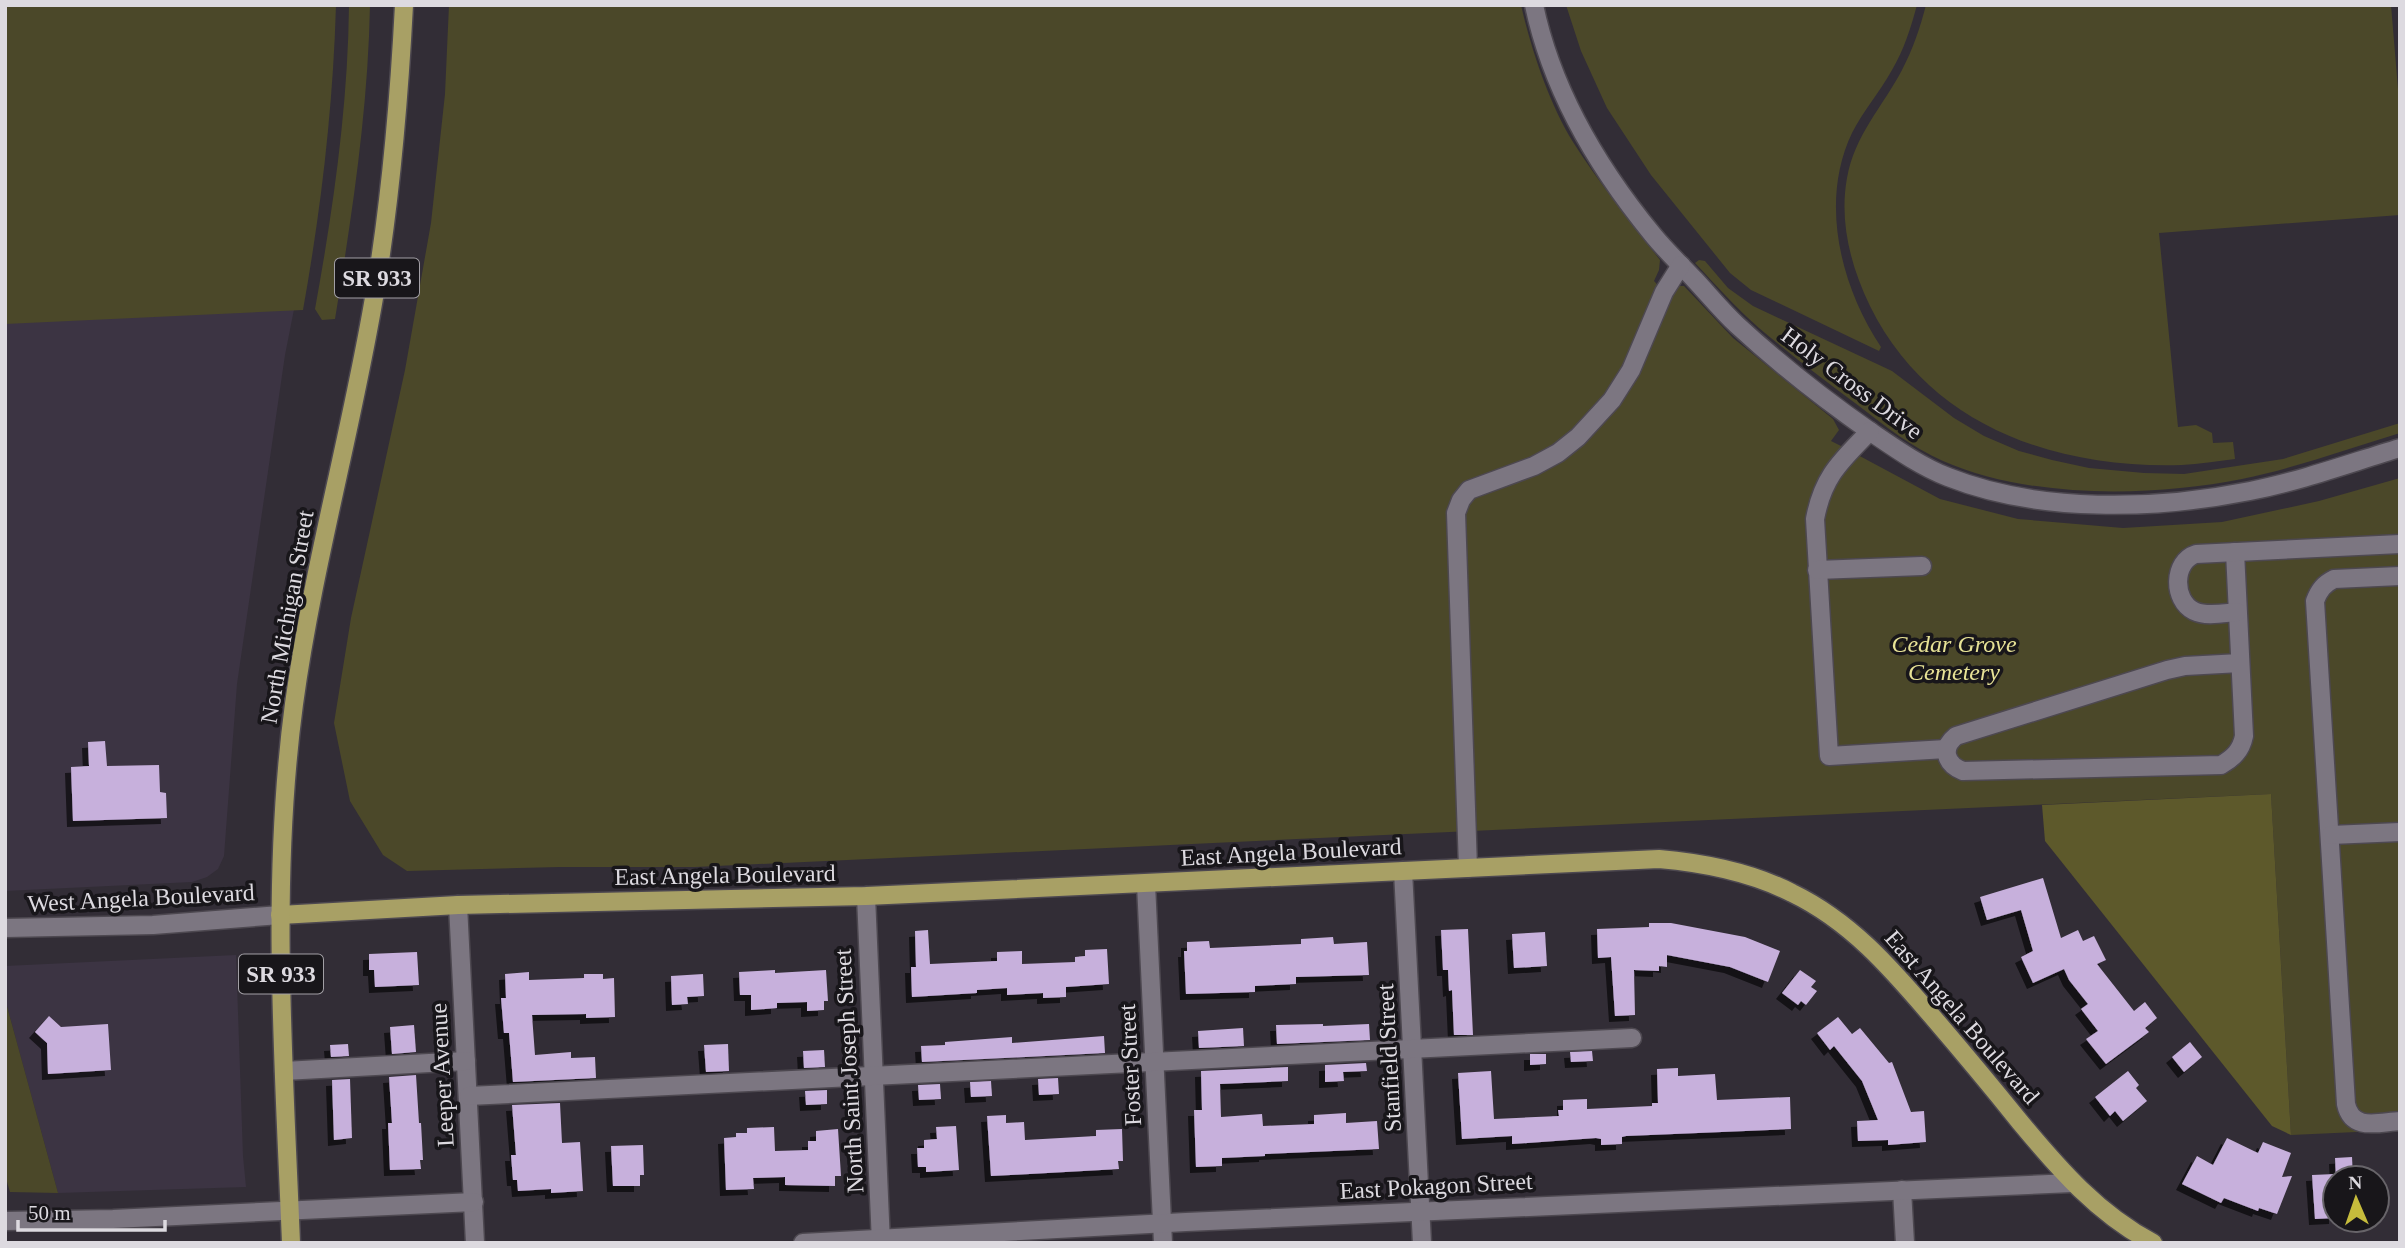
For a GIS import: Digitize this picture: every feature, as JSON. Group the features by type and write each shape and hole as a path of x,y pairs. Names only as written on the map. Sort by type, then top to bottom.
{"main road":[{"name":"North Michigan Street","path":"291,1243 280,915 282,838 294,705 375,292 391,187 404,5"},
{"name":"East Angela Boulevard","path":"280,915 458,905 866,896 1659,859 1722,868 1758,878 1792,892 1835,919 1881,957 2072,1183 2111,1217 2153,1243"}],"street":[{"name":"Holy Cross Drive","path":"1534,5 1557,81 1578,126 1601,163 1654,236 1736,324 1844,414 1922,465 1981,488 2022,496 2100,504 2183,501 2250,491 2400,448"},
{"path":"1468,868 1456,513 1469,490 1534,466 1558,453 1578,437 1612,400 1631,370 1664,292 1681,265"},
{"path":"1870,431 1828,477 1819,497 1815,519 1829,756 1945,749"},
{"path":"2238,612 2204,614 2194,611 2186,604 2178,584 2182,562 2189,556 2235,552 2400,544"},
{"path":"2235,552 2244,736 2236,754 2221,765 1963,771 1954,768 1949,762 1945,749 1948,742 1956,736 2167,670 2185,666 2240,663"},
{"path":"1817,570 1922,566"},
{"path":"2400,576 2334,579 2319,591 2315,601 2348,1110 2361,1124 2400,1121"},
{"path":"2331,835 2400,832"},
{"name":"Stanfield Street","path":"1403,871 1422,1243"},
{"name":"Foster Street","path":"1146,884 1163,1243"},
{"name":"North Saint Joseph Street","path":"866,896 881,1240"},
{"name":"Leeper Avenue","path":"458,905 475,1243"},
{"name":"West Angela Boulevard","path":"5,928 153,925 280,915"},
{"path":"469,1096 1632,1038"},
{"path":"284,1071 466,1061"},
{"name":"East Pokagon Street","path":"803,1243 2072,1183"},
{"path":"1902,1190 1905,1243"},
{"path":"5,1221 290,1212 474,1202"}],"shaded area":[{"path":"5,5 314,208 285,355 237,684 224,856 218,869 207,877 192,882 5,891"},
{"path":"2271,794 2291,1135 2272,1126 2045,841 2042,805"},
{"path":"236,955 246,1187 58,1193 5,999 5,966"}],"green space":[{"path":"5,5 336,5 325,158 303,310 5,324"},
{"path":"349,5 370,5 363,124 335,319 322,320 315,309 338,158 346,82"},
{"name":"Cedar Grove Cemetery","path":"449,5 1521,5 1542,75 1564,127 1593,172 1660,260 1654,281 1668,296 1675,286 1684,286 1733,338 1833,419 1839,430 1831,441 1940,499 2018,519 2123,528 2222,522 2319,501 2400,478 2400,1130 2291,1135 2271,794 695,867 407,871 383,855 350,801 334,723 351,618 405,370 431,223 445,94"},
{"path":"1566,5 1917,5 1896,62 1852,133 1842,160 1837,187 1839,243 1846,271 1855,298 1881,347 1879,351 1751,290 1730,273 1651,175 1607,108 1581,51"},
{"path":"1926,5 2391,5 2400,113 2400,215 2159,233 2178,427 2196,425 2212,433 2213,443 2233,442 2235,459 2182,465 2135,464 2088,459 2043,448 2000,432 1961,410 1926,382 1895,347 1870,306 1857,276 1848,244 1845,195 1856,148 1906,62"},
{"path":"1699,260 1705,261 1728,288 1753,306 1892,371 1954,418 1984,436 2019,451 2052,460 2089,468 2184,474 2283,459 2400,423 2400,433 2262,475 2207,485 2091,491 2013,482 1943,461 1889,429 1771,338 1695,263"},
{"path":"5,999 58,1193 10,1192 5,1175"}],"building":[{"path":"105,741 107,766 159,765 160,792 166,793 167,818 73,821 71,767 89,766 88,742"},
{"path":"2043,878 2061,938 2078,930 2083,941 2094,936 2106,960 2097,964 2134,1011 2145,1002 2157,1018 2145,1028 2149,1032 2106,1064 2086,1039 2098,1031 2081,1009 2088,1004 2064,969 2033,983 2021,957 2033,951 2021,910 1987,920 1980,897"},
{"path":"1649,923 1671,923 1745,937 1780,951 1768,982 1730,967 1667,955 1667,967 1659,966 1659,971 1634,970 1635,1015 1615,1016 1611,957 1598,958 1597,929 1649,927"},
{"path":"1468,929 1473,1035 1454,1035 1452,990 1449,991 1448,970 1443,970 1441,930"},
{"path":"928,930 930,964 997,961 997,952 1022,951 1022,964 1075,962 1075,957 1085,956 1085,950 1107,949 1109,984 1066,987 1066,997 1043,998 1043,993 1007,995 1007,988 977,990 977,993 912,997 911,967 916,967 915,931"},
{"path":"1545,932 1547,966 1514,968 1512,934"},
{"path":"1333,937 1334,944 1367,942 1369,975 1296,977 1296,984 1255,986 1255,992 1186,994 1184,951 1187,951 1187,942 1209,941 1210,948 1301,944 1301,939"},
{"path":"417,952 419,985 375,987 374,970 369,970 369,954"},
{"path":"775,970 775,973 826,970 828,1001 824,1001 824,1010 807,1011 807,1002 777,1003 777,1008 751,1010 751,995 740,995 739,972"},
{"path":"1800,970 1816,981 1811,987 1817,991 1806,1005 1801,1001 1798,1005 1782,993"},
{"path":"529,972 529,980 584,978 584,974 603,974 603,979 614,978 615,1017 586,1018 586,1014 532,1015 535,1055 571,1052 571,1058 595,1057 596,1078 513,1082 509,1033 504,1033 501,998 506,998 505,974"},
{"path":"703,974 704,996 687,997 688,1004 672,1005 671,976"},
{"path":"49,1016 61,1027 108,1024 111,1070 48,1074 47,1043 35,1032"},
{"path":"1838,1017 1852,1034 1860,1028 1889,1063 1892,1062 1911,1112 1924,1111 1926,1142 1888,1145 1888,1140 1858,1141 1857,1121 1878,1120 1862,1081 1834,1046 1830,1050 1817,1033"},
{"path":"1369,1024 1370,1040 1277,1044 1276,1025"},
{"path":"414,1025 416,1052 392,1054 390,1027"},
{"path":"1243,1028 1244,1046 1199,1048 1198,1031"},
{"path":"1104,1036 1105,1053 922,1062 921,1046 945,1045 945,1042 1012,1037 1012,1043"},
{"path":"2190,1042 2202,1057 2184,1072 2172,1057"},
{"path":"348,1044 349,1056 331,1057 330,1045"},
{"path":"728,1044 729,1071 706,1072 704,1045"},
{"path":"824,1050 825,1067 804,1068 803,1051"},
{"path":"1592,1051 1593,1061 1571,1062 1570,1052"},
{"path":"1530,1054 1546,1054 1546,1064 1530,1065"},
{"path":"1366,1063 1367,1071 1343,1072 1344,1081 1325,1082 1325,1065"},
{"path":"1288,1067 1288,1081 1220,1084 1221,1117 1262,1114 1263,1126 1314,1124 1314,1115 1346,1113 1346,1123 1377,1121 1379,1149 1222,1158 1222,1166 1196,1167 1194,1110 1202,1110 1201,1071"},
{"path":"1678,1068 1678,1076 1715,1074 1717,1100 1790,1097 1791,1129 1626,1136 1622,1137 1622,1144 1601,1145 1601,1139 1596,1138 1512,1144 1512,1136 1462,1139 1458,1073 1491,1071 1494,1119 1559,1116 1558,1110 1563,1110 1563,1100 1587,1099 1587,1109 1652,1106 1652,1103 1658,1103 1657,1069"},
{"path":"2128,1071 2139,1085 2136,1088 2147,1101 2123,1121 2115,1111 2110,1116 2095,1097"},
{"path":"416,1075 423,1160 420,1160 421,1169 390,1170 388,1123 392,1123 389,1077"},
{"path":"1058,1078 1059,1094 1039,1095 1038,1079"},
{"path":"350,1079 352,1138 334,1140 332,1080"},
{"path":"991,1081 992,1096 971,1097 970,1082"},
{"path":"940,1084 941,1099 919,1100 918,1085"},
{"path":"827,1090 827,1104 806,1105 805,1091"},
{"path":"560,1103 562,1143 580,1142 583,1191 518,1191 517,1180 513,1180 511,1155 516,1155 512,1105"},
{"path":"1006,1115 1006,1123 1024,1122 1025,1140 1096,1136 1096,1130 1122,1129 1123,1161 1118,1161 1119,1169 991,1176 987,1116"},
{"path":"956,1126 959,1170 926,1172 926,1167 918,1167 917,1148 924,1148 924,1140 937,1139 936,1127"},
{"path":"774,1127 775,1151 808,1150 808,1141 816,1141 816,1131 838,1129 841,1176 835,1176 835,1186 785,1185 785,1177 753,1178 754,1189 726,1190 724,1138 736,1137 736,1133 747,1133 747,1128"},
{"path":"2227,1138 2258,1153 2263,1142 2291,1153 2282,1177 2292,1176 2277,1214 2259,1208 2258,1211 2224,1198 2221,1203 2182,1184 2197,1156 2213,1165"},
{"path":"643,1145 644,1175 640,1175 640,1186 613,1186 611,1146"},
{"path":"2352,1157 2352,1164 2335,1164 2335,1158"},
{"path":"2312,1175 2321,1175 2321,1219 2315,1219"}]}
